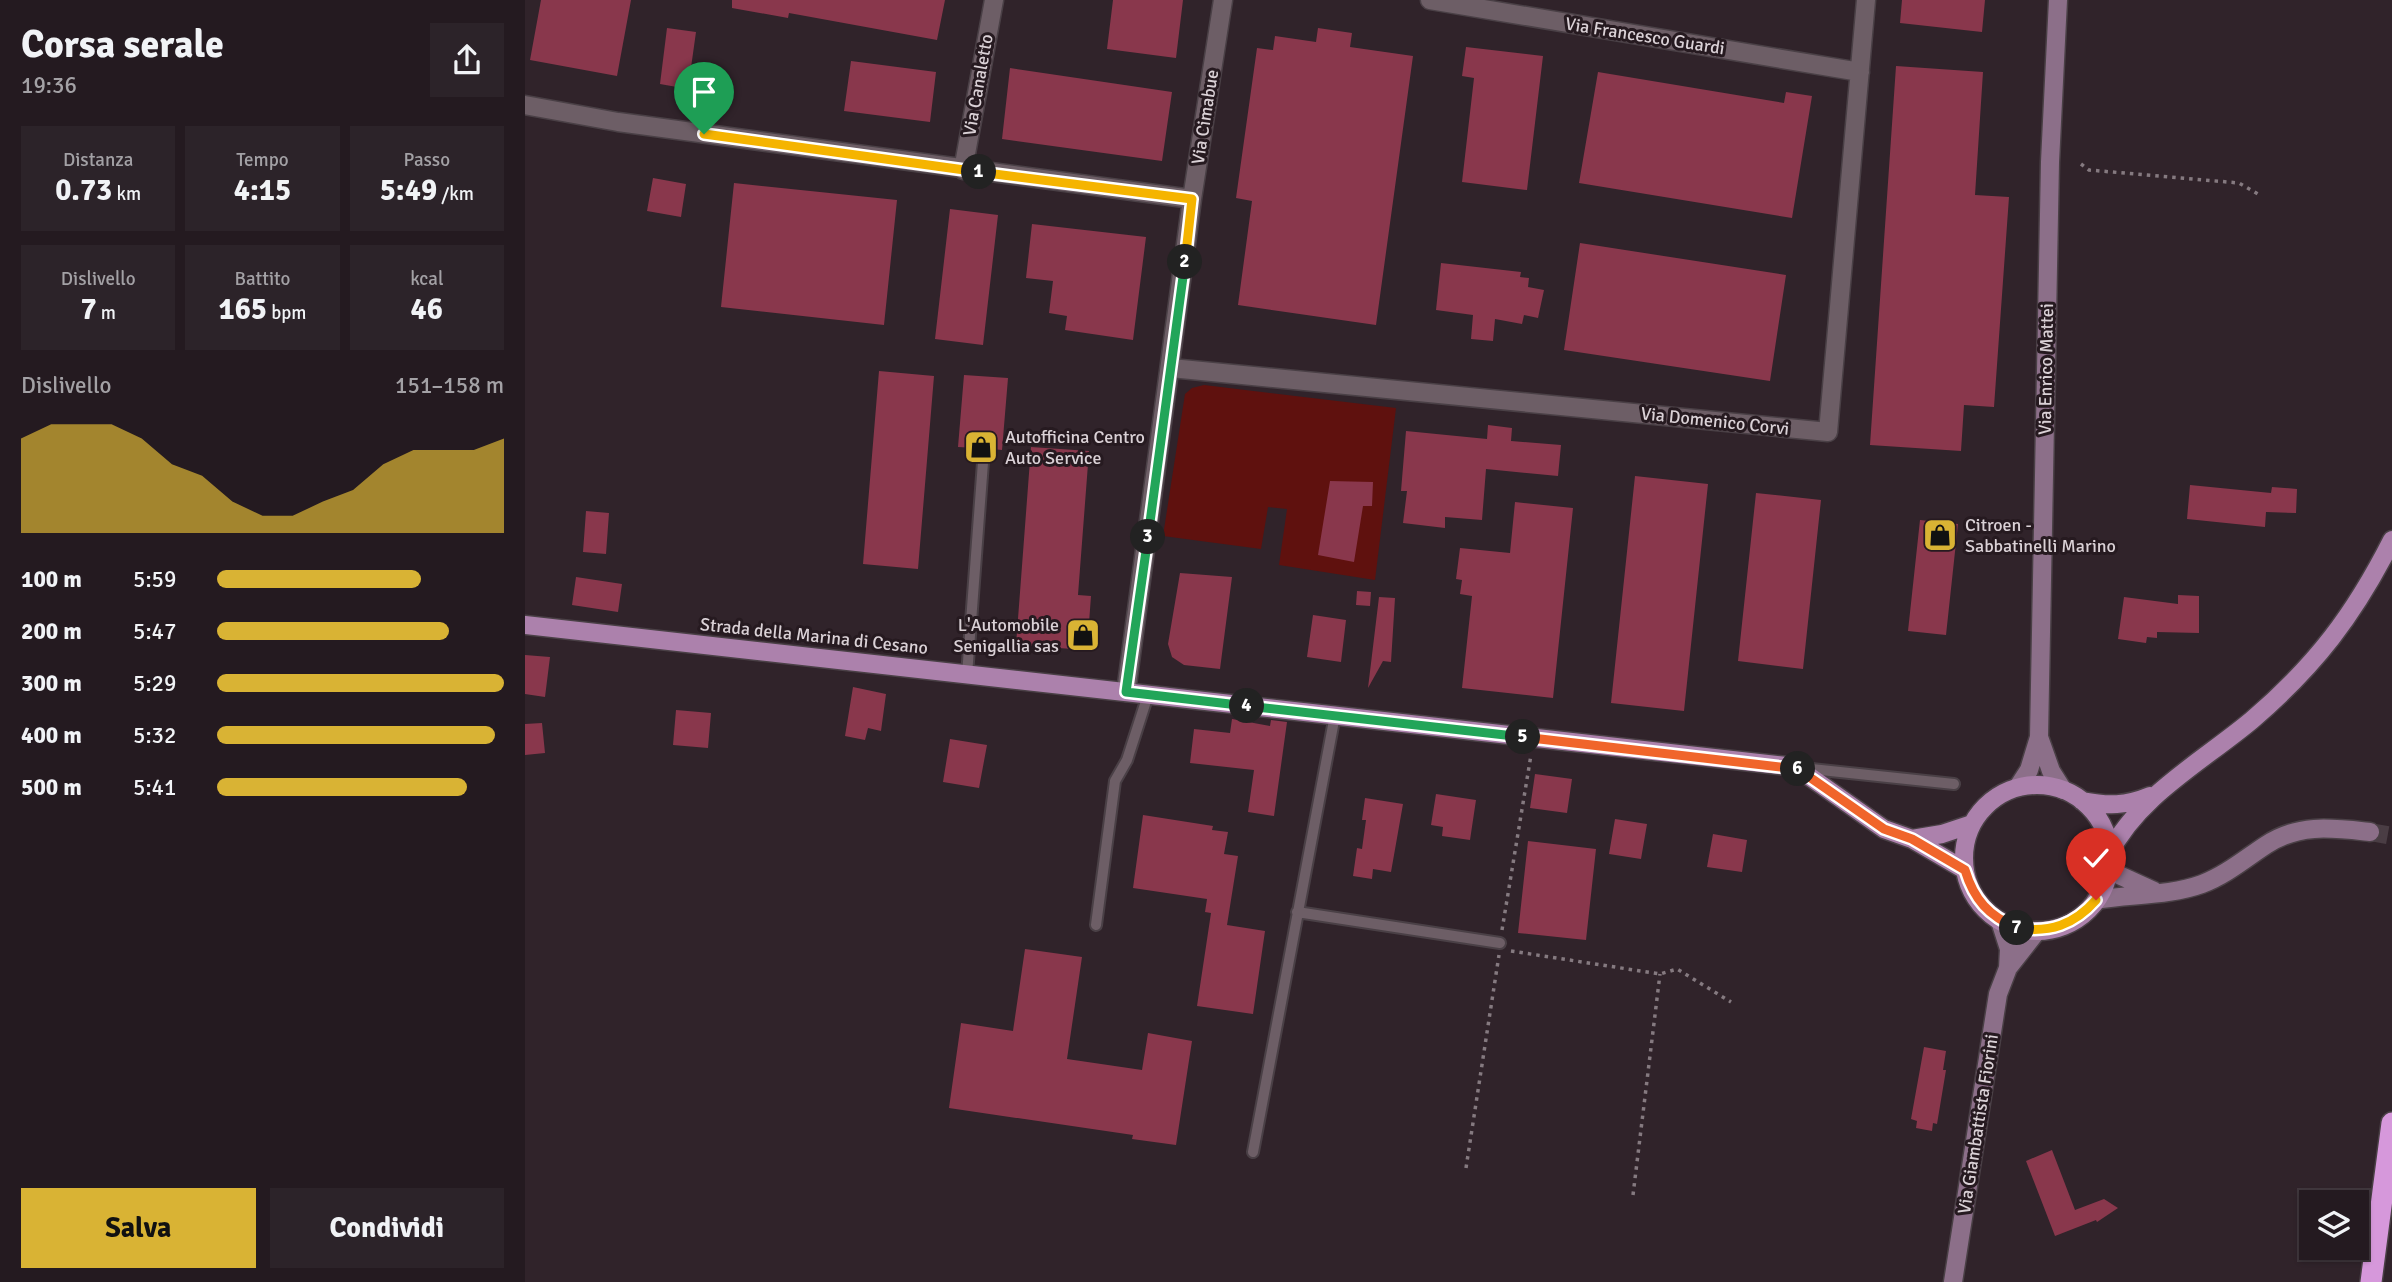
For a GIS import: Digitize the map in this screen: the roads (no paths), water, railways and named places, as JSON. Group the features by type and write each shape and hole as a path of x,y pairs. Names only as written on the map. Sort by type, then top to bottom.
{"highway":[{"path":"2371,1282 2392,1123"}],"main road":[{"path":"2157,794 2131,804 2107,806 2083,801 2063,790 2041,785 2018,787 1999,795 1983,808 1972,824 1964,847 1965,870 1971,890 1983,908 2000,921 2018,929 2054,929 2085,913 2104,886 2119,835 2129,822 2157,794 2253,718 2314,661 2359,601 2392,540"},
{"name":"Strada della Marina di Cesano","path":"525,625 1796,767 1884,829 1912,839 1965,870"},
{"path":"2083,801 2106,834 2109,862"},
{"path":"1912,839 1942,834 1972,824"}],"street":[{"name":"Via Canaletto","path":"963,170 994,0"},
{"name":"Via Cimabue","path":"1126,692 1192,199 1223,0"},
{"name":"Via Francesco Guardi","path":"1430,0 1860,72"},
{"name":"Via Domenico Corvi","path":"1171,368 1828,432 1865,0"},
{"name":"Via Enrico Mattei","path":"2018,787 2029,770 2039,737 2050,176 2058,0"},
{"path":"525,105 618,122 1192,199"},
{"name":"Via Enrico Mattei","path":"2039,737 2051,771 2063,790"},
{"path":"2096,900 2181,890 2204,883 2231,869 2270,842 2297,831 2324,827 2370,832"},
{"path":"2109,862 2157,892"},
{"name":"Via Giambattista Fiorini","path":"2000,921 2009,949 2008,968"},
{"name":"Via Giambattista Fiorini","path":"1953,1282 1998,993 2008,968 2037,931"}],"lane":[{"path":"967,675 984,449"},
{"path":"1096,925 1115,781 1134,742 1148,695"},
{"path":"1253,1152 1335,716"},
{"path":"1796,767 1954,784"},
{"path":"1297,912 1500,946"}],"tunnel":[{"path":"2370,832 2392,836"}],"place":[{"name":"Autofficina Centro Auto Service","path":"981,447"},
{"name":"Citroen - Sabbatinelli Marino","path":"1940,535"},
{"name":"L'Automobile Senigallia sas","path":"1083,635"}]}
